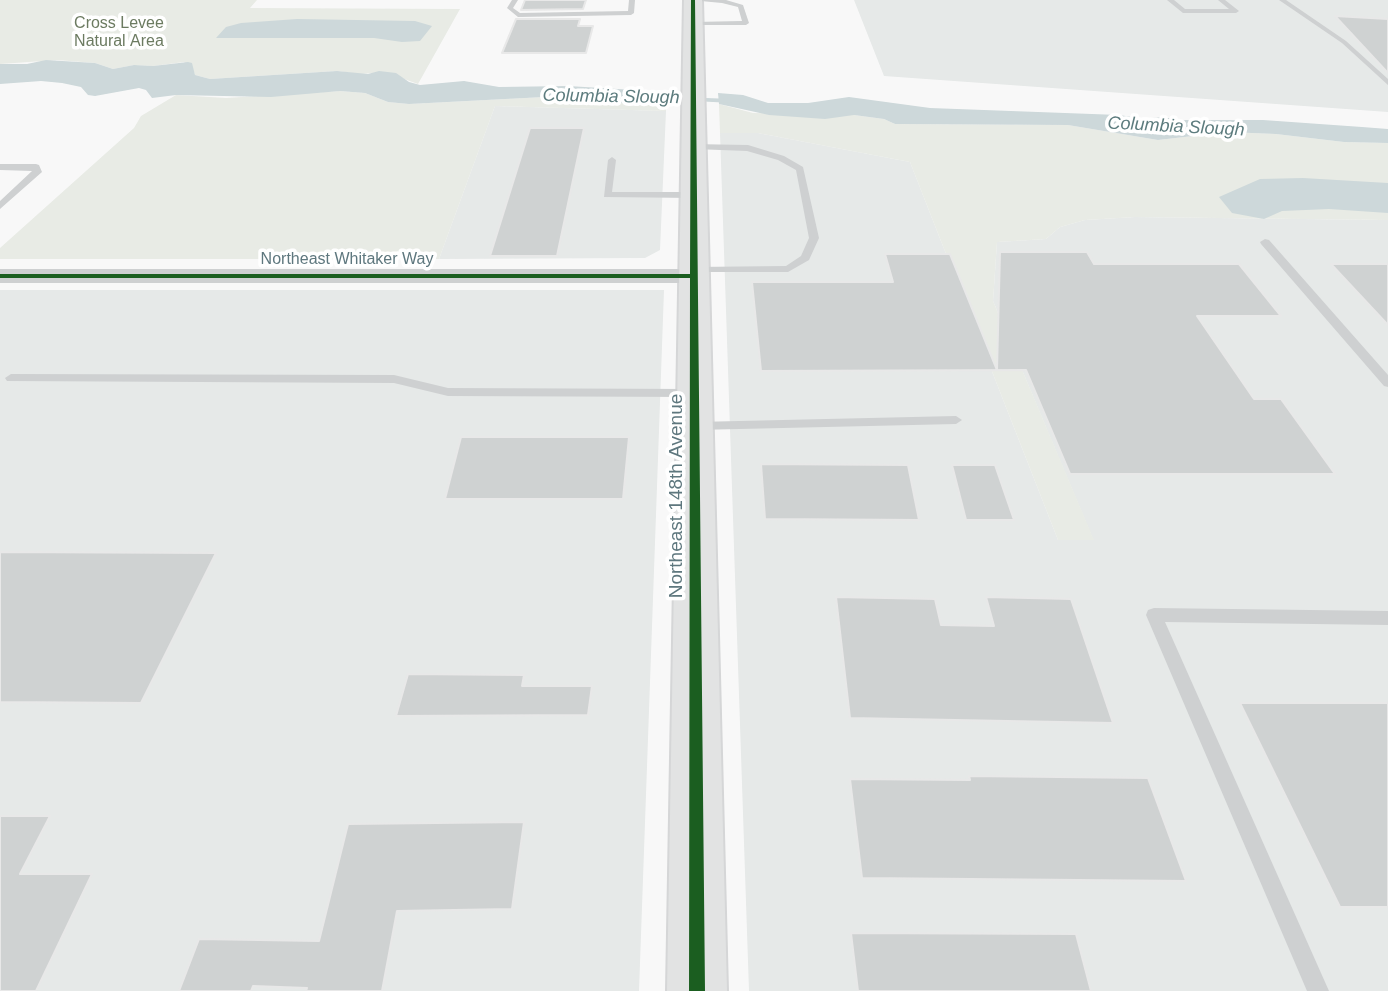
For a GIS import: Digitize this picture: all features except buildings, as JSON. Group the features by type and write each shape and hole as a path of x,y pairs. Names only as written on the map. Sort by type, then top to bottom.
{"street":[{"name":"Northeast 148th Avenue","path":"693,0 697,991"},
{"name":"Northeast Whitaker Way","path":"0,276 694,273"}],"lane":[{"path":"515,0 510,8 518,15 631,13 632,0"},
{"path":"693,0 722,1 741,6 746,23 694,24"},
{"path":"1170,0 1183,12 1236,11 1221,0"},
{"path":"1282,0 1343,41 1388,83"},
{"path":"694,273 788,269 806,258 814,238 800,169 781,158 748,148 695,146"},
{"path":"612,160 607,195 694,195"},
{"path":"0,167 36,167 37,172 0,206"},
{"path":"1265,242 1388,383"},
{"path":"11,379 394,379 448,392 694,410 956,420"},
{"path":"1318,991 1154,615 1388,618"}],"shaded area":[{"path":"854,0 1388,0 1388,112 884,76"},
{"path":"495,106 666,111 660,250 645,258 439,259"},
{"path":"720,133 758,133 910,162 1058,540 1093,539 993,301 997,242 1046,239 1060,227 1085,220 1135,217 1388,220 1388,991 749,991"},
{"path":"0,290 664,290 639,991 0,991"}],"green space":[{"name":"Cross Levee Natural Area","path":"0,0 257,0 250,8 460,9 418,84 385,72 361,74 337,71 210,79 195,75 184,62 113,69 95,63 57,60 0,64"},
{"path":"340,91 365,93 388,102 409,104 544,97 619,103 666,103 666,111 495,106 439,259 0,259 0,248 134,128 141,116 176,95 226,98"},
{"path":"719,104 753,113 854,115 884,119 895,124 1068,125 1158,140 1228,132 1388,143 1388,220 1135,217 1085,220 1060,227 1046,239 997,242 993,301 1094,540 1058,540 910,162 758,133 720,133"}],"water":[{"path":"297,19 415,21 432,26 420,41 402,42 374,38 216,38 226,27 241,23"},
{"path":"46,60 95,63 113,69 188,62 192,63 195,75 210,79 337,71 368,74 379,71 396,73 409,82 420,85 464,81 499,87 568,86 667,92 666,103 619,103 544,97 409,104 388,102 365,93 340,91 271,97 176,95 152,98 146,90 139,88 95,96 88,95 81,87 62,83 41,81 0,84 0,64 27,64"},
{"path":"718,93 743,95 768,103 808,103 849,97 930,108 1119,115 1145,119 1163,117 1179,120 1263,120 1362,127 1388,129 1388,143 1228,132 1158,140 1068,125 895,124 884,119 854,115 825,119 769,115 719,104"},
{"path":"1303,178 1388,183 1388,213 1329,209 1282,211 1264,219 1232,213 1219,197 1260,179"}],"waterway":[{"name":"Columbia Slough","path":"656,97 732,101"}],"cycle path":[{"path":"693,0 697,991"},
{"path":"0,276 693,276"}]}
